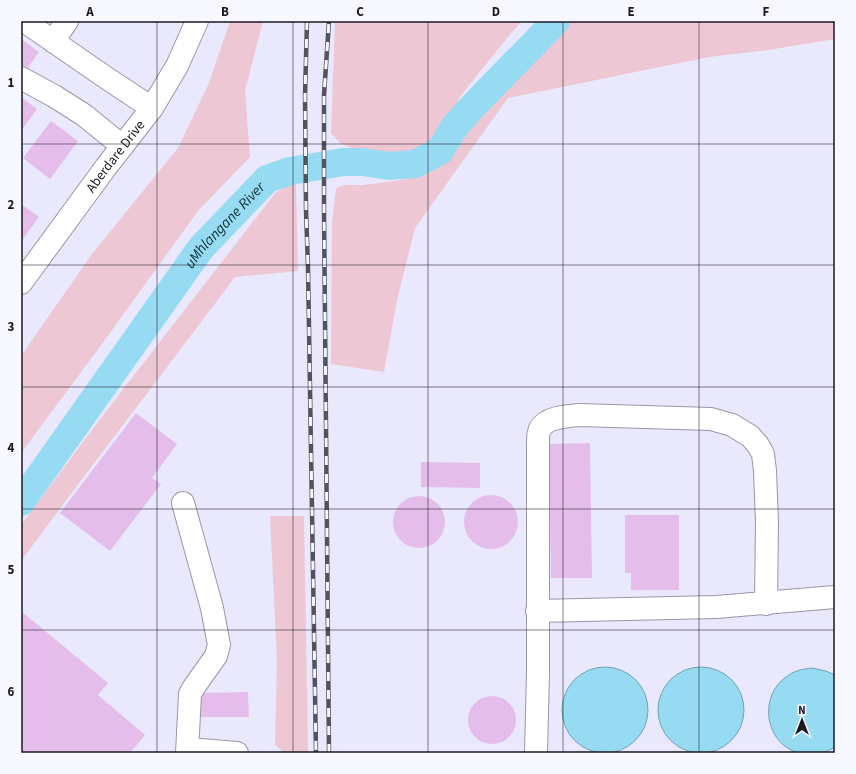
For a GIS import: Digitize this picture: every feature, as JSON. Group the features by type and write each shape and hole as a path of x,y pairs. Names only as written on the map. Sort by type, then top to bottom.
{"street":[{"path":"24,21 152,108"},
{"path":"54,42 67,21"},
{"name":"Aberdare Drive","path":"21,283 122,146 152,108 177,66 197,21"},
{"path":"21,78 84,115 122,146"},
{"path":"536,753 538,611 537,478 539,433 541,428 548,422 563,416 578,415 711,419 732,426 750,436 758,445 763,454 765,471 767,522 766,604"},
{"path":"183,503 212,608 219,645 216,656 190,694 188,751 238,753"},
{"path":"538,611 716,607 835,597"}],"shaded area":[{"path":"230,21 263,21 245,91 250,157 198,211 21,453 21,356 92,254 178,148 209,83"},
{"path":"335,21 522,21 462,94 437,137 429,145 407,153 368,155 340,143 331,133"},
{"path":"564,21 835,21 835,39 768,50 709,57 508,98 415,228 397,300 384,372 331,364 332,222 336,189 345,185 362,185 401,180 421,175 439,167 454,154 482,102 503,80 540,48"},
{"path":"296,182 298,271 235,277 21,561 21,525 104,414 276,192"},
{"path":"270,516 304,516 308,753 285,753 275,745 277,660"}],"water":[{"path":"605,667 621,670 629,674 641,686 645,694 648,710 645,726 641,734 629,746 621,750 605,753 589,750 581,746 569,734 565,726 562,710 565,694 569,686 581,674 589,670"},
{"path":"701,667 717,670 725,674 737,686 741,694 744,710 741,726 737,734 725,746 717,750 701,753 685,750 677,746 665,734 661,726 658,710 661,694 665,686 677,674 685,670"},
{"path":"812,668 826,671 835,675 835,747 821,752 799,753 788,748 779,740 769,719 769,707 771,696 777,686 786,677 792,673"}],"building":[{"path":"21,39 39,52 27,69 21,64"},
{"path":"21,97 37,109 21,131"},
{"path":"51,121 78,141 50,179 23,158"},
{"path":"21,204 39,217 21,242"},
{"path":"136,413 177,444 152,478 161,484 110,551 60,513"},
{"path":"590,443 592,578 551,578 549,444"},
{"path":"421,462 480,463 480,488 421,487"},
{"path":"491,495 501,497 510,503 516,512 518,522 516,532 510,541 501,547 491,549 481,547 472,541 466,532 464,522 466,512 472,503 481,497"},
{"path":"414,496 424,496 438,503 445,517 445,527 438,541 424,548 414,548 404,544 397,537 393,527 393,517 397,507 404,500"},
{"path":"625,515 679,515 679,590 631,590 631,573 625,573"},
{"path":"21,611 108,683 98,695 145,735 130,753 21,753"},
{"path":"248,692 249,717 201,717 201,693"},
{"path":"487,696 497,696 509,703 516,715 516,725 509,737 497,744 487,744 479,740 472,733 468,725 468,715 472,707 479,700"}],"waterway":[{"name":"uMhlangane River","path":"21,502 201,248 267,179 290,171 343,162 362,162 389,166 415,164 440,151 455,126 556,21"}],"railway":[{"path":"307,21 305,96 306,210 316,753"},
{"path":"329,21 324,95 324,210 329,753"}]}
